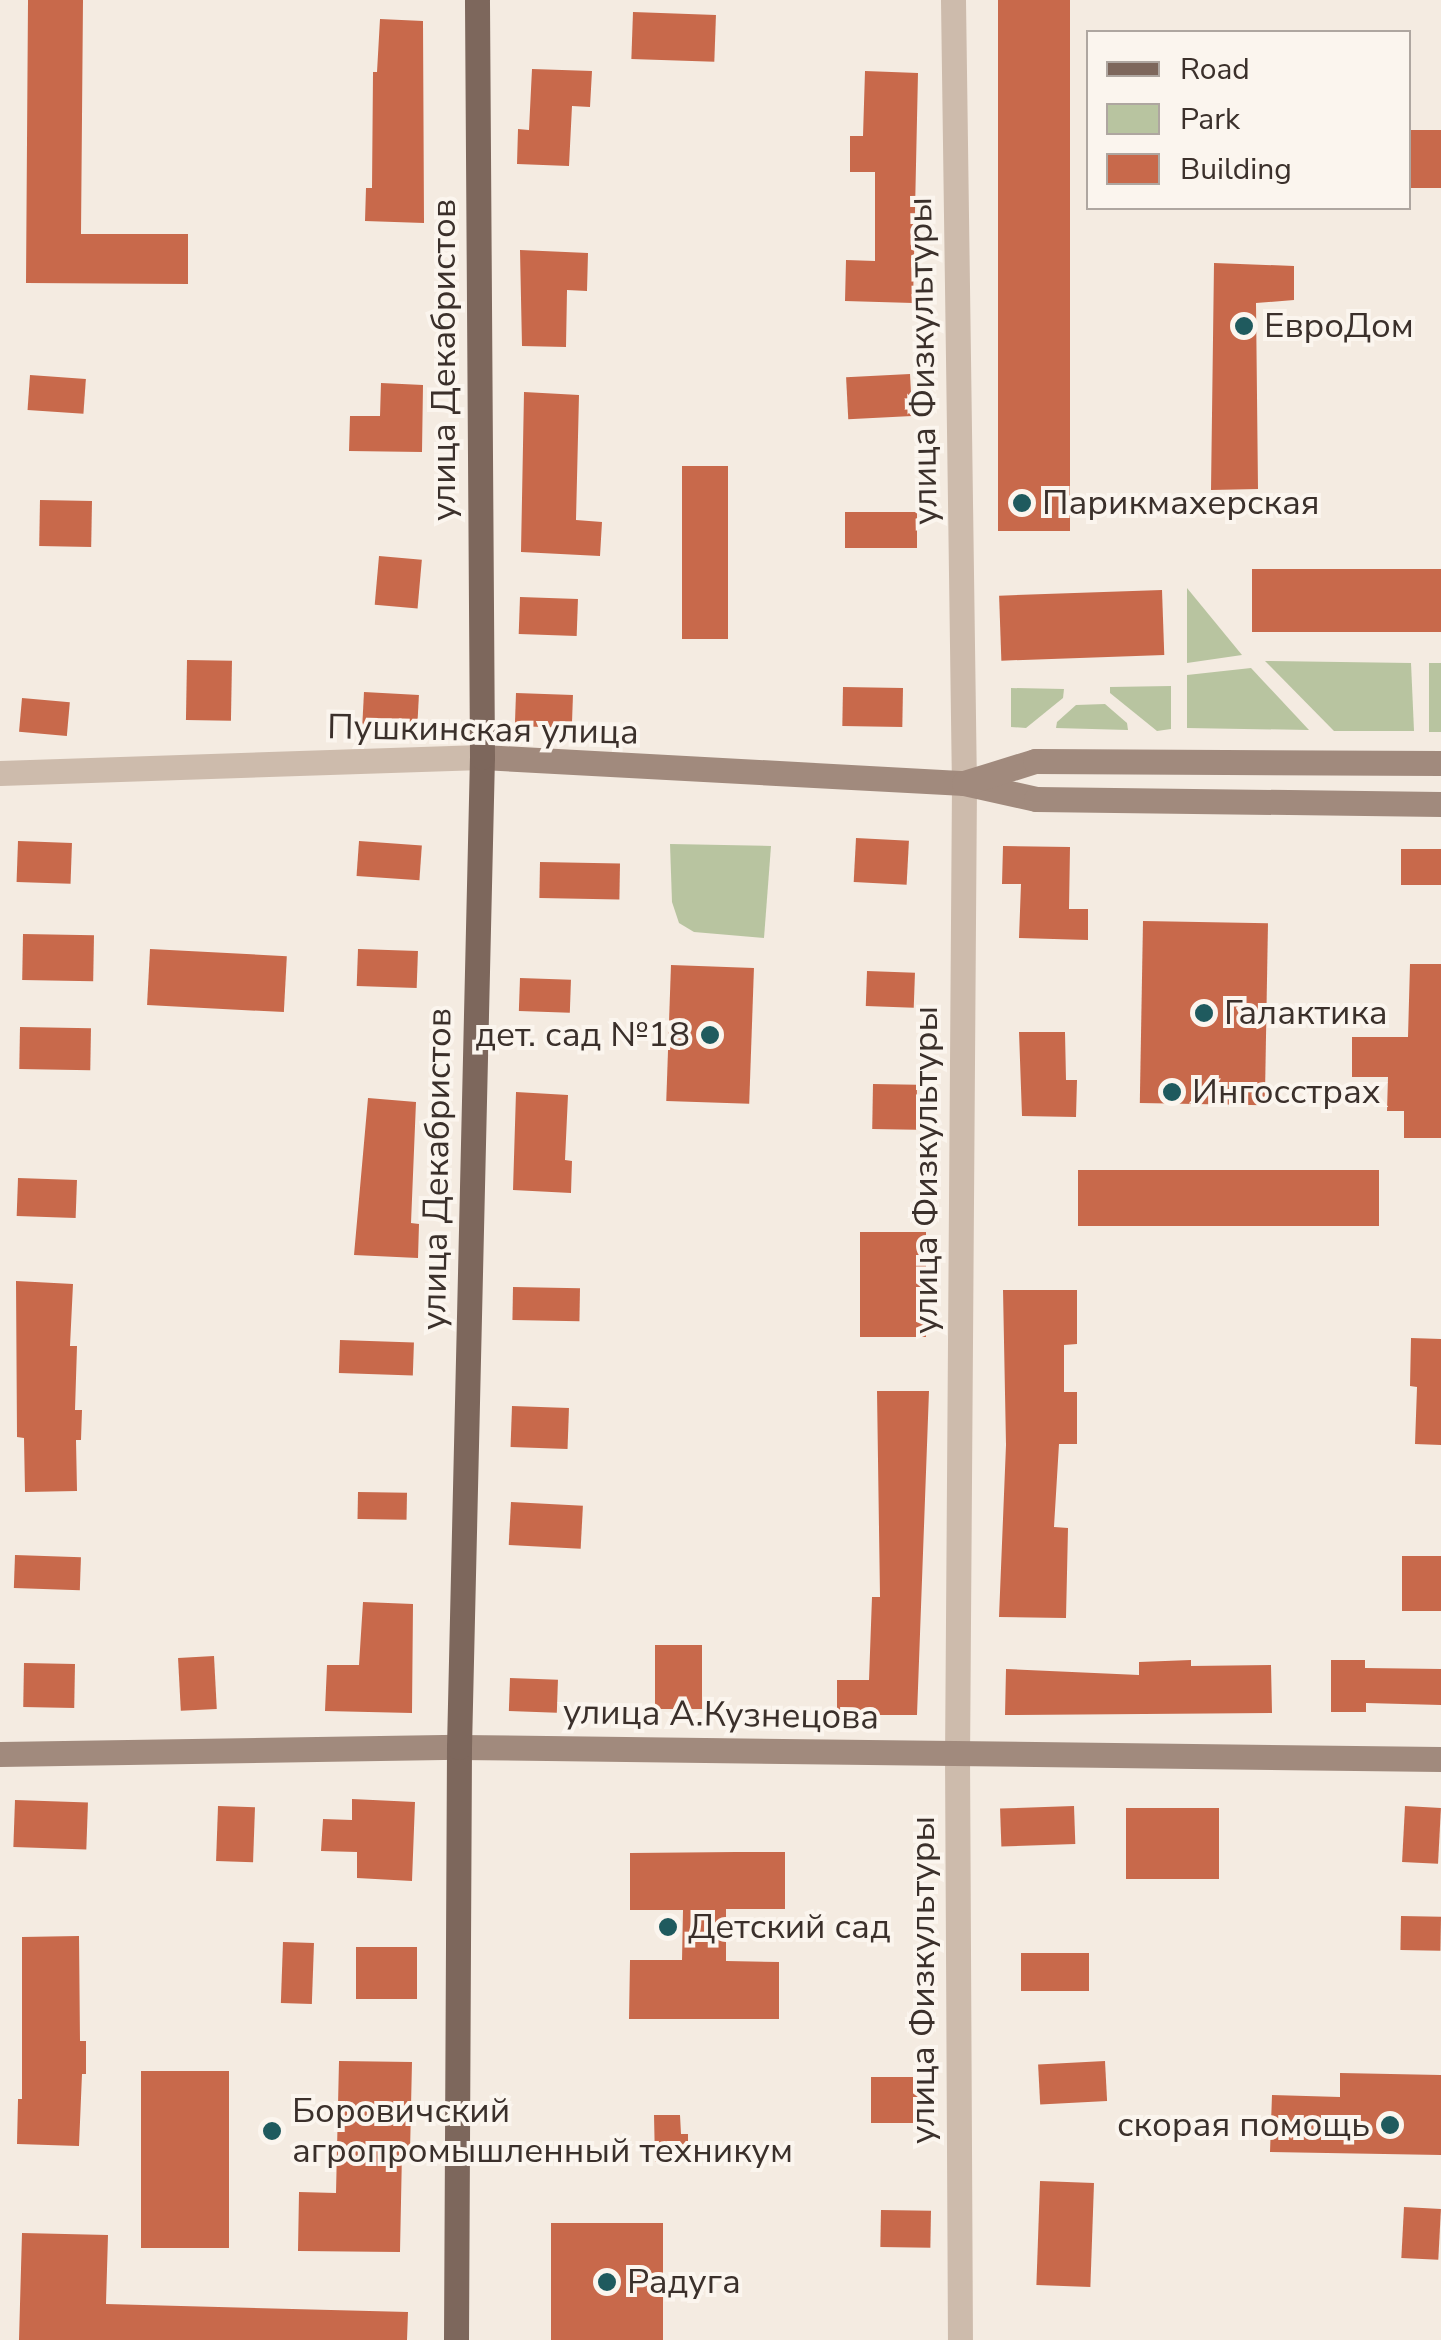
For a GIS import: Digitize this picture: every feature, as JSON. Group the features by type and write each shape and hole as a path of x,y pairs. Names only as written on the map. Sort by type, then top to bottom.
{"main road":[{"name":"улица Декабристов","path":"456,2340 458,1747 482,757 477,0"},
{"name":"Пушкинская улица","path":"482,757 964,783 1036,800 1441,804"},
{"name":"Пушкинская улица","path":"964,783 1034,760 1441,764"},
{"name":"улица А.Кузнецова","path":"0,1754 458,1747 1441,1758"}],"street":[{"name":"улица Физкультуры","path":"953,0 964,783 957,1754 960,2340"},
{"name":"Пушкинская улица","path":"0,772 482,757"}],"green space":[{"path":"1187,588 1242,655 1187,663"},
{"path":"1265,661 1411,663 1414,731 1334,731"},
{"path":"1429,663 1441,663 1441,732 1429,732"},
{"path":"1251,668 1309,730 1187,728 1187,675"},
{"path":"1171,686 1171,729 1157,731 1110,693 1110,687"},
{"path":"1011,688 1064,689 1063,698 1026,728 1011,727"},
{"path":"1105,704 1127,723 1128,730 1056,728 1057,722 1076,705"},
{"path":"670,844 771,846 764,938 694,932 679,923 672,902"}],"building":[{"path":"28,0 83,0 81,234 188,234 188,284 26,283"},
{"path":"998,0 1070,0 1070,531 998,531"},
{"path":"633,12 716,15 714,62 631,59"},
{"path":"380,19 423,21 424,223 365,221 366,188 372,188 373,72 377,72"},
{"path":"532,69 592,71 590,107 572,106 569,166 517,164 518,129 529,130"},
{"path":"865,71 918,73 913,303 845,301 846,260 875,261 875,172 850,172 850,136 863,136"},
{"path":"1411,130 1441,130 1441,188 1411,188"},
{"path":"520,250 588,253 587,291 567,290 566,347 522,346"},
{"path":"1214,263 1294,266 1294,300 1256,303 1258,489 1211,490"},
{"path":"910,374 912,416 848,419 846,377"},
{"path":"30,375 86,379 83,414 28,410"},
{"path":"381,383 423,385 422,452 349,451 350,416 380,416"},
{"path":"524,392 579,395 576,520 602,522 600,556 521,552"},
{"path":"682,466 728,466 728,639 682,639"},
{"path":"40,500 92,501 91,547 39,546"},
{"path":"845,512 917,512 917,548 845,548"},
{"path":"379,556 422,560 418,609 375,605"},
{"path":"1252,569 1441,569 1441,632 1252,632"},
{"path":"1162,590 1164,655 1001,661 999,596"},
{"path":"520,597 578,599 577,636 519,634"},
{"path":"187,660 232,661 231,721 186,720"},
{"path":"843,687 903,688 902,727 842,726"},
{"path":"364,692 419,695 417,729 362,726"},
{"path":"516,693 573,695 572,728 515,726"},
{"path":"22,698 70,702 67,736 19,732"},
{"path":"856,838 909,841 907,885 854,882"},
{"path":"18,841 72,843 71,884 17,882"},
{"path":"359,841 422,845 419,880 357,876"},
{"path":"1003,846 1070,847 1069,909 1088,909 1088,940 1019,938 1021,884 1002,884"},
{"path":"1401,849 1441,849 1441,885 1401,885"},
{"path":"540,862 620,863 619,899 539,898"},
{"name":"Галактика","path":"1143,921 1268,923 1265,1105 1140,1103"},
{"path":"23,934 94,935 93,981 22,980"},
{"path":"150,949 287,956 284,1012 147,1005"},
{"path":"358,949 418,951 417,988 357,986"},
{"path":"1410,964 1441,964 1441,1138 1404,1138 1404,1111 1387,1111 1388,1077 1352,1077 1352,1037 1408,1037"},
{"name":"дет. сад №18","path":"671,965 754,968 749,1104 666,1101"},
{"path":"867,971 915,973 914,1008 866,1006"},
{"path":"520,978 571,980 570,1013 519,1011"},
{"path":"20,1027 91,1028 90,1070 19,1069"},
{"path":"1019,1032 1065,1032 1066,1080 1077,1080 1076,1117 1022,1116"},
{"path":"873,1084 917,1085 916,1130 872,1129"},
{"path":"516,1092 568,1095 565,1160 572,1161 571,1193 513,1190"},
{"path":"368,1098 416,1102 411,1223 419,1224 418,1258 354,1255"},
{"path":"1078,1170 1379,1170 1379,1226 1078,1226"},
{"path":"18,1178 77,1180 76,1218 17,1216"},
{"path":"860,1232 926,1232 926,1337 860,1337"},
{"path":"16,1281 73,1284 70,1346 77,1346 75,1410 82,1410 81,1440 76,1440 77,1491 25,1492 24,1438 17,1437"},
{"path":"513,1287 580,1288 579,1321 512,1320"},
{"path":"1003,1290 1077,1290 1077,1344 1064,1345 1064,1392 1077,1392 1077,1444 1059,1444 1054,1527 1068,1528 1066,1618 999,1617 1006,1445"},
{"path":"1411,1338 1441,1339 1441,1445 1415,1444 1417,1387 1410,1386"},
{"path":"340,1340 414,1343 413,1376 339,1373"},
{"path":"877,1391 929,1391 917,1715 837,1715 837,1680 869,1680 872,1597 880,1597"},
{"path":"512,1406 569,1408 568,1449 511,1447"},
{"path":"358,1492 407,1493 407,1520 358,1519"},
{"path":"511,1502 583,1506 581,1549 509,1545"},
{"path":"15,1555 81,1557 80,1590 14,1588"},
{"path":"1402,1556 1441,1556 1441,1611 1402,1611"},
{"path":"363,1602 413,1604 412,1713 325,1711 327,1665 359,1665"},
{"path":"655,1645 702,1645 702,1709 655,1709"},
{"path":"214,1656 217,1709 181,1711 178,1658"},
{"path":"1191,1660 1191,1666 1271,1665 1272,1713 1005,1715 1006,1669 1139,1675 1139,1662"},
{"path":"1331,1660 1365,1660 1365,1668 1441,1669 1441,1705 1366,1703 1366,1712 1331,1712"},
{"path":"24,1663 75,1664 74,1708 23,1707"},
{"path":"510,1678 558,1680 557,1713 509,1711"},
{"path":"352,1799 415,1802 412,1881 357,1878 357,1852 321,1851 323,1819 352,1820"},
{"path":"15,1800 88,1803 86,1850 13,1847"},
{"path":"218,1806 255,1807 253,1862 216,1861"},
{"path":"1074,1806 1075,1844 1001,1847 1000,1809"},
{"path":"1405,1806 1441,1808 1438,1864 1402,1862"},
{"path":"1126,1808 1219,1808 1219,1879 1126,1879"},
{"path":"785,1852 785,1909 726,1909 726,1961 779,1962 779,2019 629,2019 630,1960 682,1960 683,1910 630,1910 630,1853"},
{"path":"1401,1916 1441,1917 1440,1951 1400,1950"},
{"path":"79,1936 80,2041 86,2041 86,2074 82,2074 79,2146 17,2144 18,2099 22,2099 22,1937"},
{"path":"283,1942 314,1943 312,2004 281,2003"},
{"path":"356,1947 417,1947 417,1999 356,1999"},
{"path":"1021,1953 1089,1953 1089,1991 1021,1991"},
{"path":"339,2061 412,2062 410,2152 402,2152 400,2252 298,2251 299,2192 336,2193"},
{"path":"1105,2061 1107,2101 1040,2104 1038,2065"},
{"path":"141,2071 229,2071 229,2248 141,2248"},
{"name":"скорая помощь","path":"1340,2073 1441,2075 1441,2155 1270,2152 1272,2095 1340,2097"},
{"path":"871,2077 929,2077 929,2123 871,2123"},
{"path":"654,2115 680,2115 681,2134 688,2134 688,2162 655,2162"},
{"path":"1040,2181 1094,2183 1090,2287 1036,2285"},
{"path":"1404,2207 1441,2209 1438,2260 1401,2258"},
{"path":"881,2210 931,2211 930,2248 880,2247"},
{"name":"Радуга","path":"551,2223 663,2223 663,2340 551,2340"},
{"path":"22,2233 108,2235 106,2304 408,2312 407,2340 19,2340"}],"place":[{"name":"ЕвроДом","path":"1244,326"},
{"name":"Парикмахерская","path":"1022,503"},
{"name":"Галактика","path":"1204,1013"},
{"name":"дет. сад №18","path":"710,1035"},
{"name":"Ингосстрах","path":"1172,1092"},
{"name":"Детский сад","path":"668,1927"},
{"name":"скорая помощь","path":"1390,2125"},
{"name":"Боровичский агропромышленный техникум","path":"272,2131"},
{"name":"Радуга","path":"607,2282"}]}
